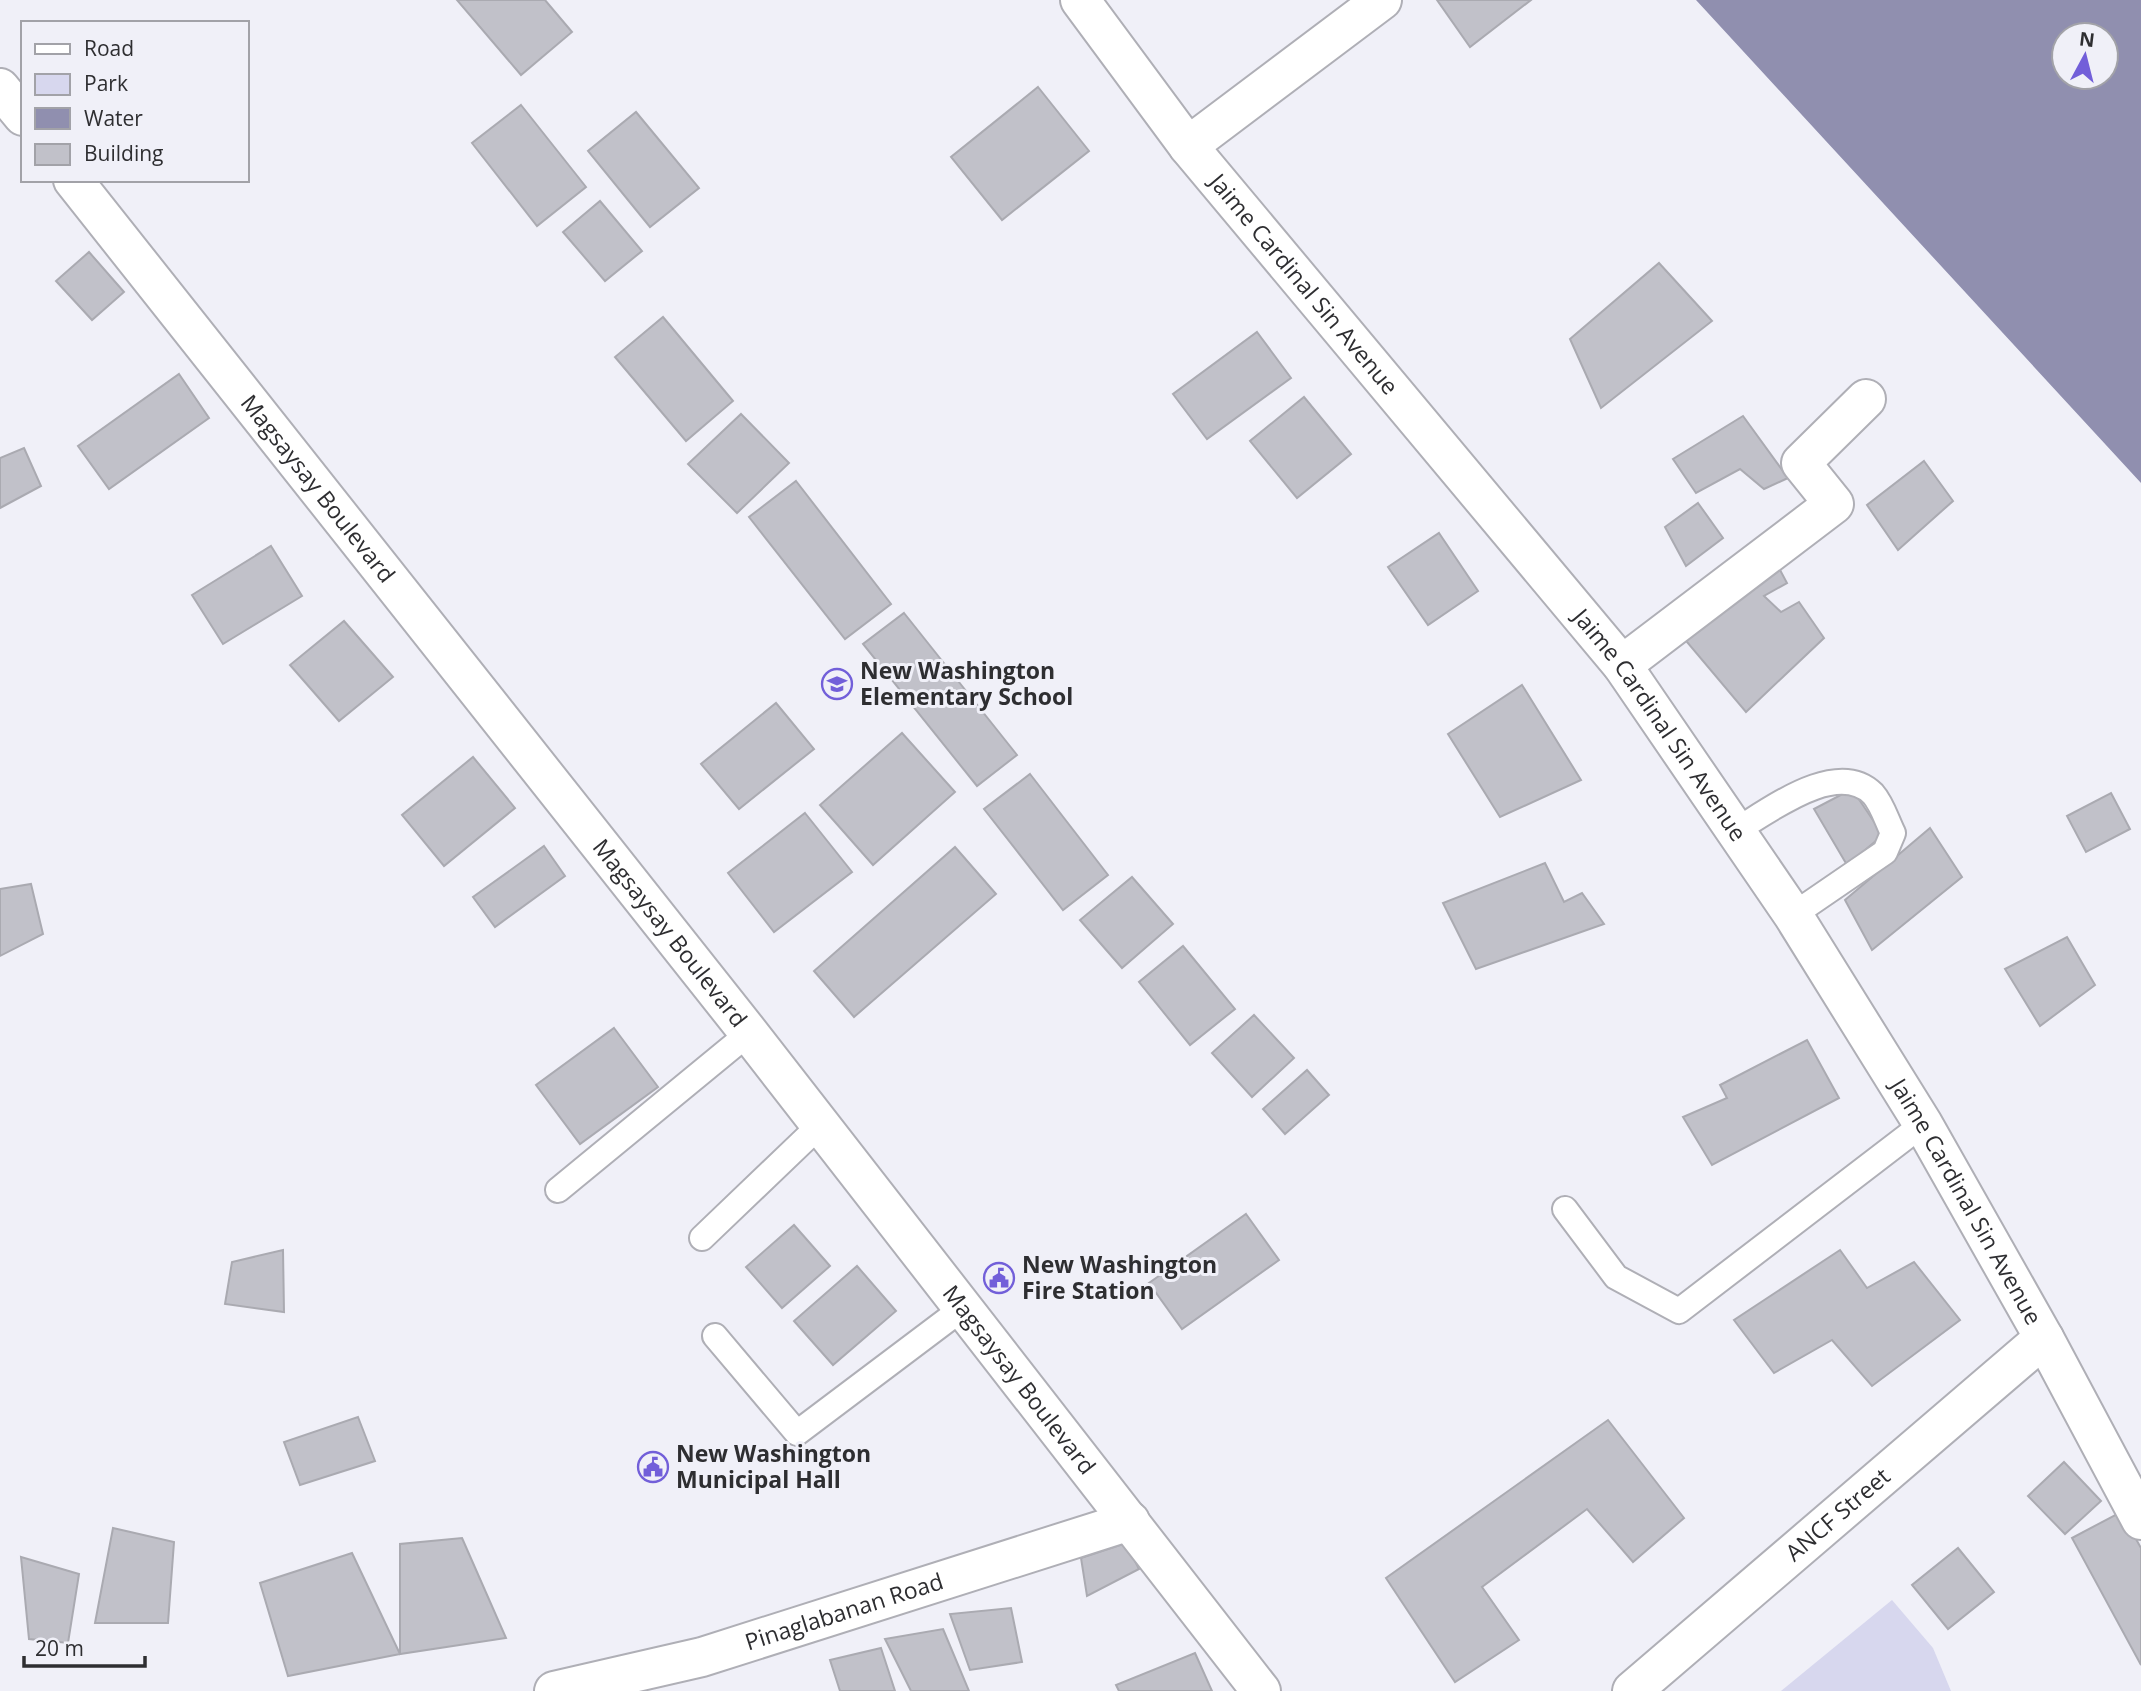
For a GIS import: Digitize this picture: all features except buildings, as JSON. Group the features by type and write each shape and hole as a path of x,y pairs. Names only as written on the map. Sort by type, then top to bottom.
{"main road":[{"name":"Jaime Cardinal Sin Avenue","path":"1080,0 1188,145 1622,665 1793,915 1923,1125 2044,1338 2141,1520"},
{"path":"1188,145 1382,0"},
{"path":"0,88 21,114"},
{"name":"Magsaysay Boulevard","path":"75,182 749,1033 1261,1691"},
{"path":"1622,665 1834,503 1801,463 1866,399"},
{"name":"ANCF Street","path":"1632,1691 2044,1338"},
{"name":"Pinaglabanan Road","path":"554,1691 702,1657 1130,1521"}],"lane":[{"path":"1735,831 1818,784 1857,782 1874,795 1894,833 1885,852 1793,915"},
{"path":"558,1190 749,1033"},
{"path":"1565,1209 1616,1277 1679,1311 1923,1125"},
{"path":"702,1238 819,1126"},
{"path":"715,1336 797,1433 963,1308"}],"green space":[{"path":"1892,1600 1933,1648 1951,1691 1781,1691"}],"water":[{"path":"1696,0 2141,0 2141,483"}],"place":[{"name":"New Washington Elementary School","path":"837,684"},
{"name":"New Washington Fire Station","path":"999,1278"},
{"name":"New Washington Municipal Hall","path":"653,1467"}]}
